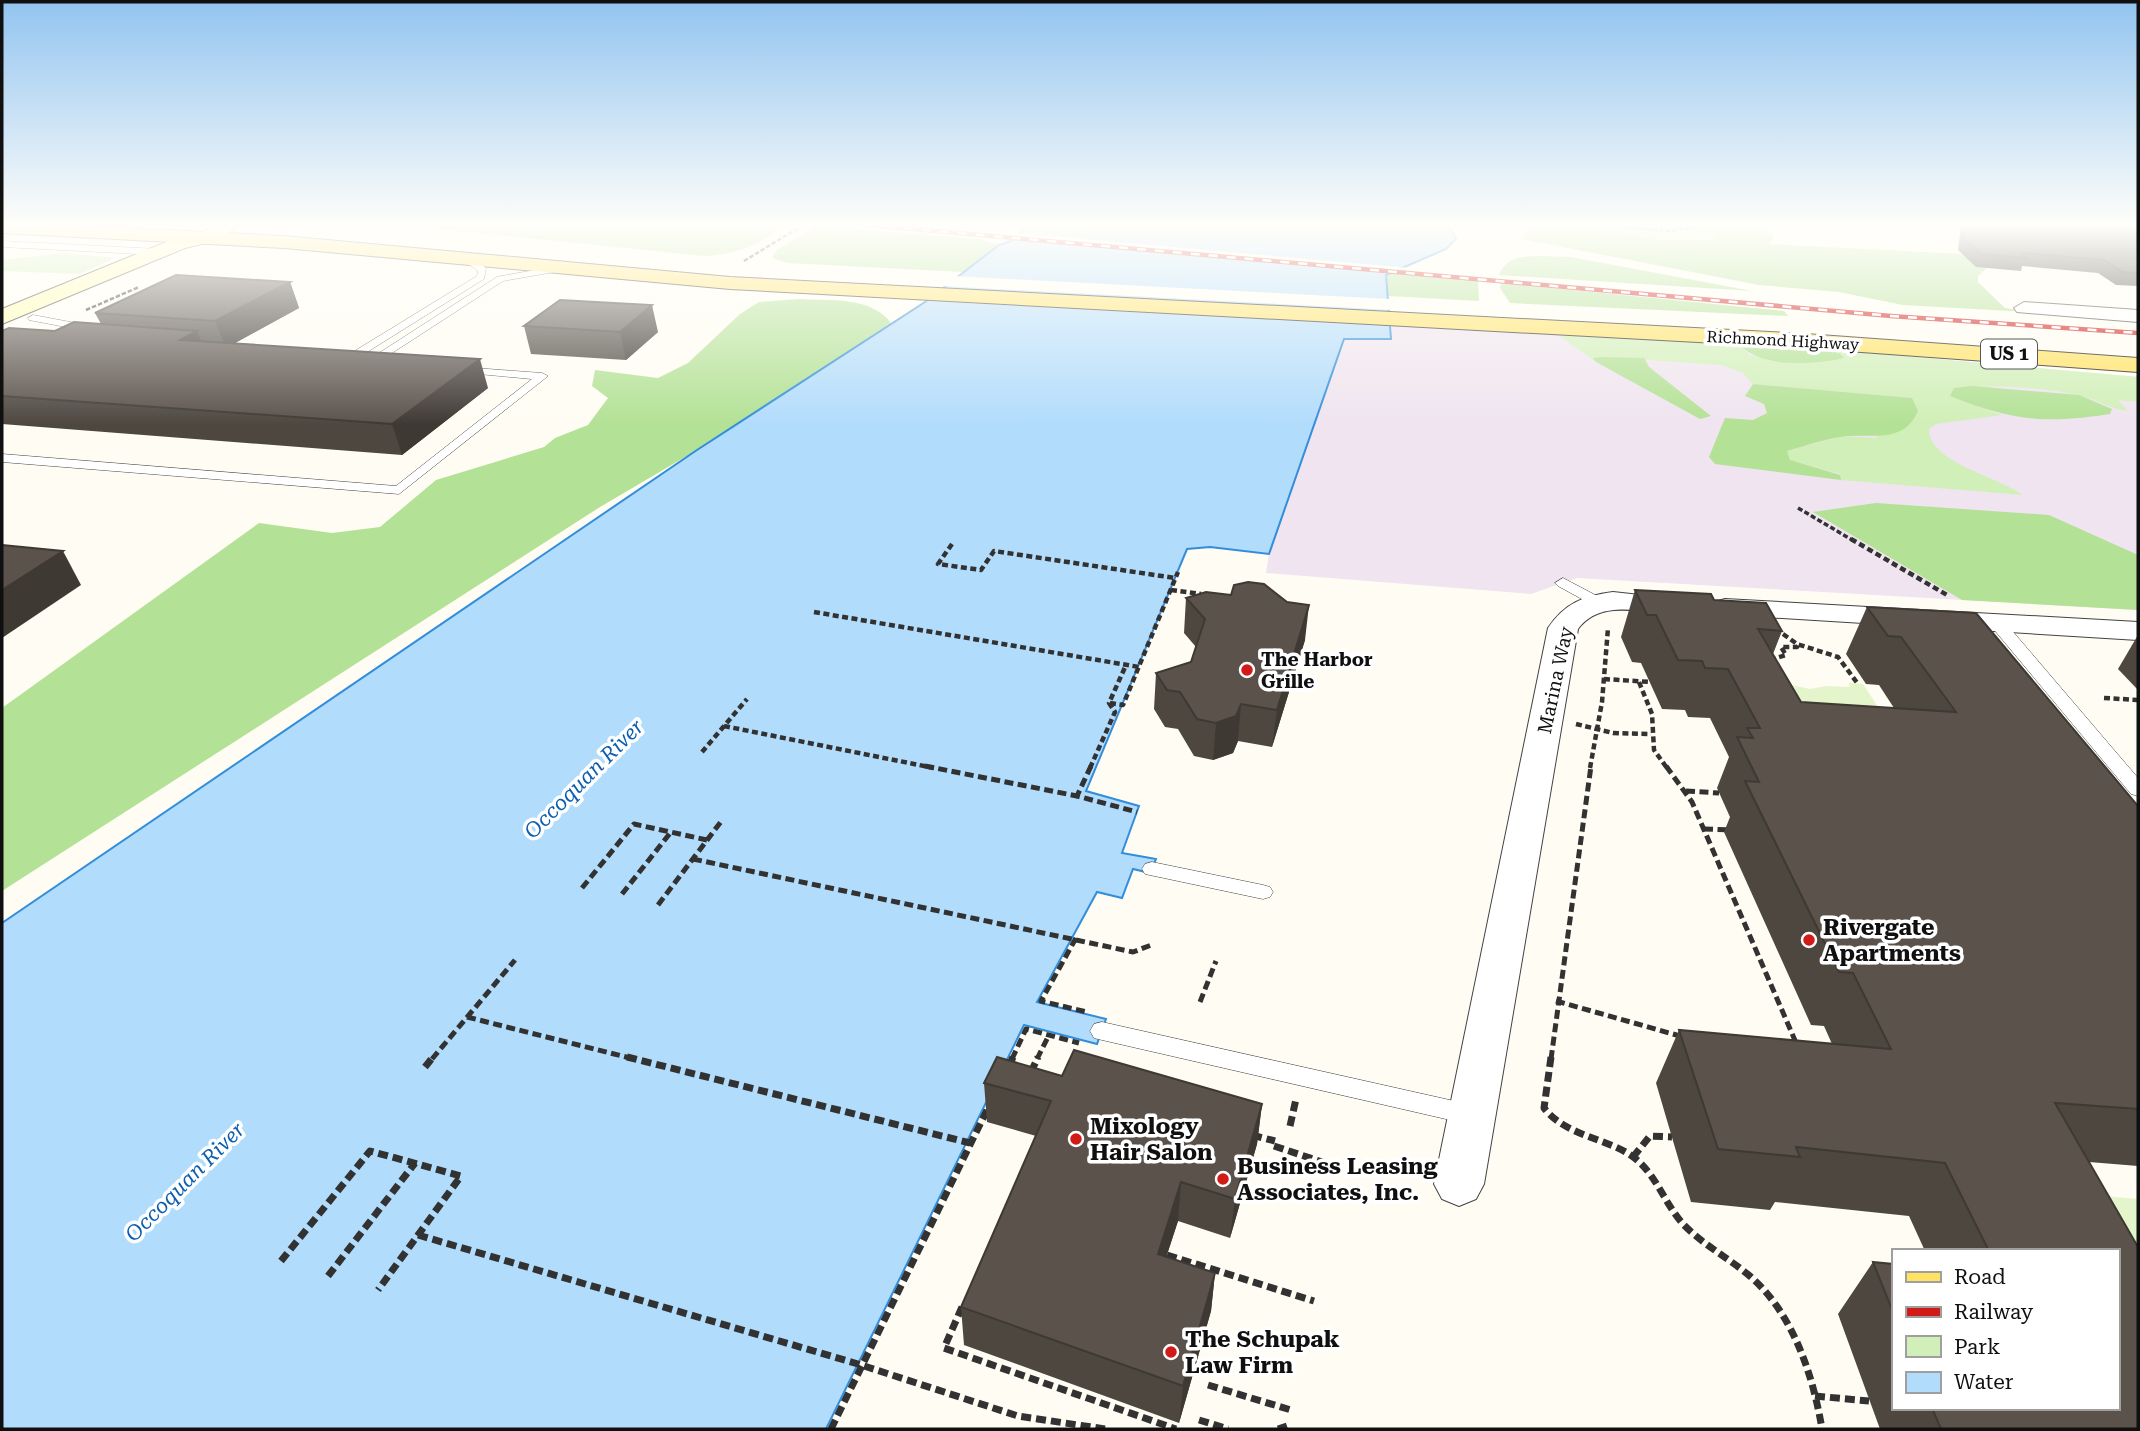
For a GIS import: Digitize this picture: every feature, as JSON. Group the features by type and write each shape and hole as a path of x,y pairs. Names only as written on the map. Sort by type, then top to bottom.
{"main road":[{"path":"2,317 64,292"},
{"path":"2,329 95,292"},
{"name":"Richmond Highway","path":"1017,292 2138,348"},
{"name":"Richmond Highway","path":"1799,333 2138,365"}],"street":[{"path":"2024,308 2138,316"},
{"path":"1603,611 1762,610 2138,631"},
{"name":"Marina Way","path":"1459,1184 1563,628 1570,615 1603,611"}],"lane":[{"path":"344,362 457,292"},
{"path":"368,364 479,292"},
{"path":"33,318 77,326 72,334 56,340 83,344"},
{"path":"330,361 395,366"},
{"path":"2,458 399,490 542,376 448,370"},
{"path":"1563,583 1603,611"},
{"path":"1997,624 2138,790"},
{"path":"1152,869 1263,891"},
{"path":"1105,1032 1472,1115"}],"path":[{"path":"82,311 128,292"},
{"path":"1798,508 1950,596"},
{"path":"952,544 938,564 981,570 994,551 1175,578"},
{"path":"1109,703 1123,705 1178,572"},
{"path":"1171,590 1206,595"},
{"path":"1762,610 1785,636 1799,644 1838,657 1858,684"},
{"path":"1603,611 1604,679 1598,730 1589,768 1556,1001 1544,1108 1556,1121 1609,1143 1633,1157 1654,1180 1688,1229 1753,1279 1774,1300 1789,1322 1815,1396 1822,1429"},
{"path":"814,612 1139,667"},
{"path":"1760,664 1786,655 1781,647 1797,648 1799,644"},
{"path":"1109,703 1126,665"},
{"path":"1604,679 1650,682"},
{"path":"1639,682 1652,714 1651,734 1658,758 1685,791 1704,829 1797,1045 1783,1044"},
{"path":"2104,698 2138,700"},
{"path":"702,752 747,699"},
{"path":"1077,796 1115,712 1109,703"},
{"path":"724,726 1077,796 1137,812"},
{"path":"1587,727 1651,734"},
{"path":"1685,791 1719,793"},
{"path":"658,905 723,819"},
{"path":"582,888 634,824 707,840"},
{"path":"1704,829 1736,830"},
{"path":"622,894 671,832"},
{"path":"693,859 1076,938 1133,953 1154,944"},
{"path":"1004,1075 1026,1029 1101,1049 1105,1032 1113,1018 1041,1000 1076,938"},
{"path":"425,1067 514,960"},
{"path":"1200,1002 1216,961"},
{"path":"1556,1001 1688,1037"},
{"path":"467,1017 968,1143"},
{"path":"1019,1078 1030,1074 1049,1035"},
{"path":"1290,1126 1297,1096"},
{"path":"831,1429 968,1143 993,1098"},
{"path":"1238,1131 1343,1169"},
{"path":"1633,1157 1650,1136 1672,1138"},
{"path":"281,1261 370,1151 461,1176 378,1290"},
{"path":"328,1276 415,1163"},
{"path":"418,1235 860,1365 1018,1416 1105,1429"},
{"path":"1167,1255 1314,1301"},
{"path":"966,1299 944,1348 1176,1429"},
{"path":"1208,1385 1291,1410"},
{"path":"1815,1396 1869,1401"},
{"path":"1199,1420 1228,1429"},
{"path":"1278,1429 1287,1426"}],"shaded area":[{"path":"1390,323 1837,350 2138,377 2138,610 1577,578 1531,594 1266,573 1269,554 1344,339 1391,339"}],"green space":[{"path":"1388,292 1479,292 1479,301 1388,296"},
{"path":"1503,292 1590,292 1784,311 1788,316 1510,303"},
{"path":"1836,292 1988,292 2005,308 2028,312 1903,305"},
{"path":"799,299 861,304 883,314 891,323 697,450 600,507 2,891 2,708 259,523 332,533 380,527 436,480 544,447 555,438 588,425 608,398 592,386 595,370 658,378 688,363 740,314 759,302"},
{"path":"1558,335 1740,345 1749,355 1844,358 1837,350 2138,377 2138,402 2118,400 2128,411 2081,396 2051,390 2001,387 1954,389 1981,408 2002,415 1936,424 1929,429 1932,441 1952,460 2023,495 1841,480 1840,474 1789,460 1786,451 1843,436 1876,438 1912,398 1753,384 1743,373 1722,365 1605,357 1594,359 1596,362"},
{"path":"1740,345 1837,350 1844,358 1789,363 1761,358"},
{"path":"1593,358 1644,358 1649,367 1711,416 1700,419"},
{"path":"1753,384 1912,398 1918,411 1912,422 1894,433 1840,437 1787,451 1790,460 1840,475 1841,480 1715,464 1709,457 1725,418 1753,420 1767,413 1764,404 1745,396"},
{"path":"1972,386 2079,395 2112,409 2110,414 2087,417 2029,418 1992,411 1950,396 1954,388"},
{"path":"1876,503 2049,515 2138,555 2138,610 1962,600 1813,512"},
{"path":"1849,683 1863,684 1906,750 1798,743 1787,684 1810,689 1826,686 1850,687"},
{"path":"2072,1193 2138,1199 2138,1309 2119,1257 2119,1249 2115,1249"}],"water":[{"name":"Occoquan River","path":"938,292 1387,292 1391,339 1344,339 1269,554 1210,547 1187,549 1086,791 1139,806 1122,853 1156,859 1150,873 1133,869 1122,898 1097,892 1037,1002 1106,1019 1097,1044 1024,1025 826,1429 2,1429 2,923 697,450"}],"pier":[{"path":"1049,292 1253,292 1391,299 1393,310"}],"building":[{"path":"140,292 271,292 215,321 95,313"},
{"path":"560,300 652,305 620,332 524,326"},
{"path":"74,322 197,331 180,340 480,359 392,424 2,396 2,331 9,328 55,331"},
{"path":"2,545 63,551 2,590"},
{"name":"The Harbor Grille","path":"1248,582 1264,584 1287,602 1309,605 1277,710 1241,704 1236,716 1216,723 1197,719 1180,692 1167,690 1156,673 1191,662 1205,619 1186,598 1206,592 1231,595 1234,585"},
{"path":"1635,590 1711,594 1714,600 1766,603 1782,631 1758,629 1801,702 1956,712 1901,637 1888,636 1867,607 1976,613 2138,806 2138,1109 2055,1103 2138,1247 2138,1429 1941,1429 1933,1410 2119,1410 2119,1249 1988,1249 1945,1163 1796,1147 1800,1157 1718,1149 1679,1030 1891,1049 1853,973 1839,972 1745,781 1759,782 1737,737 1753,738 1747,728 1760,728 1728,669 1705,668 1702,661 1678,660 1656,615 1647,615"},
{"path":"1074,1050 1262,1104 1235,1199 1181,1182 1158,1254 1215,1273 1183,1386 961,1307 1051,1101 984,1083 997,1057 1062,1076"},
{"path":"1873,1262 1892,1264 1892,1310"}],"railway":[{"path":"1619,292 1891,316 2138,333"}],"place":[{"name":"The Harbor Grille","path":"1247,670"},
{"name":"Rivergate Apartments","path":"1809,940"},
{"name":"Mixology Hair Salon","path":"1076,1139"},
{"name":"Business Leasing Associates, Inc.","path":"1223,1179"},
{"name":"The Schupak Law Firm","path":"1171,1352"}]}
